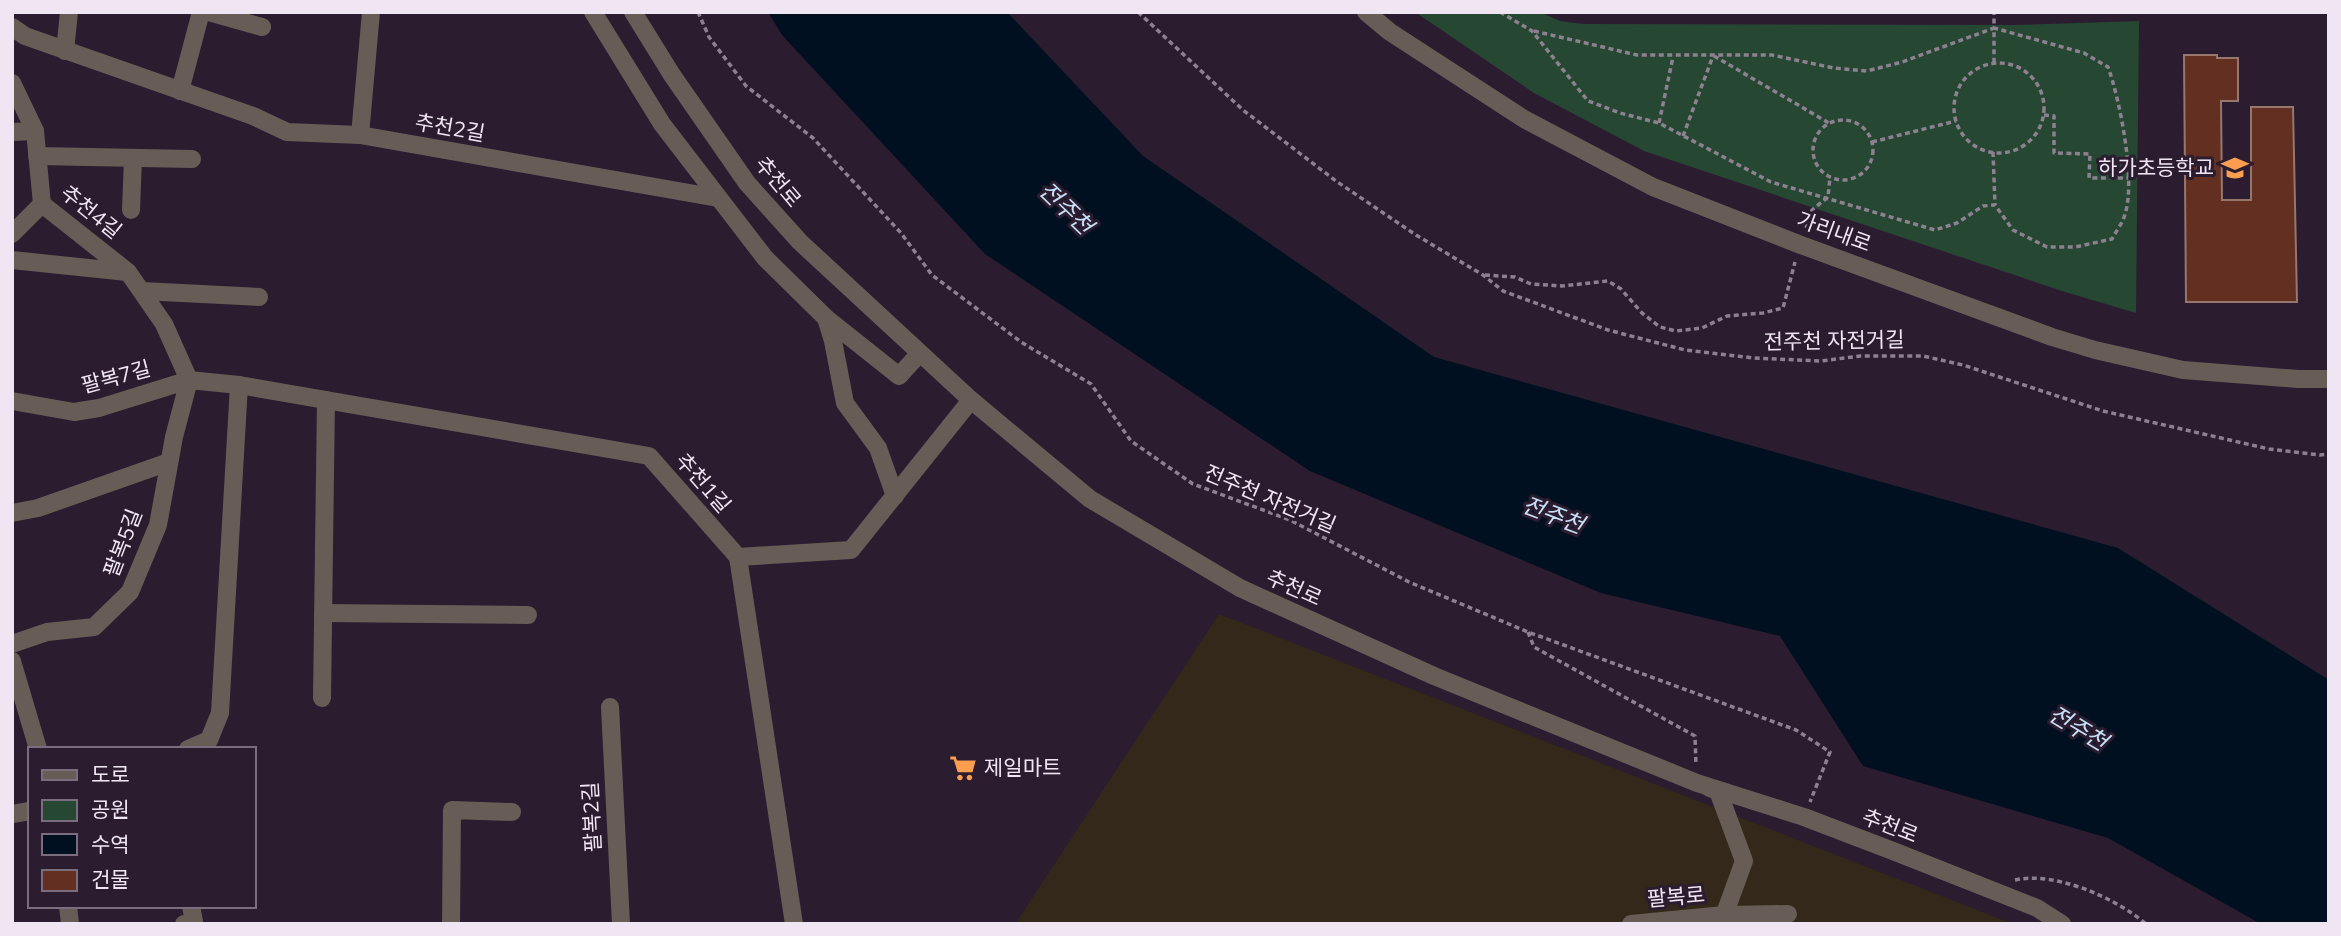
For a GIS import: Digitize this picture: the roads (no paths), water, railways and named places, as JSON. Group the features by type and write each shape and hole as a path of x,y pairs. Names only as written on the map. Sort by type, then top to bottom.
{"street":[{"path":"65,51 69,12"},
{"path":"180,91 201,12"},
{"path":"209,12 262,27"},
{"path":"360,135 371,12"},
{"path":"593,12 662,124 765,258 826,318 899,376 919,354"},
{"name":"추천로","path":"634,12 672,75 747,183 800,242 919,354 1090,499 1240,588 1433,676 1718,791 1744,861 1722,920"},
{"name":"가리내로","path":"1366,12 1390,32 1536,125 1653,187 1801,244 2052,337 2118,356 2183,370 2298,380 2329,379"},
{"name":"추천2길","path":"12,26 25,36 253,116 287,132 360,135 718,198"},
{"name":"추천4길","path":"12,83 35,131 42,204 128,272 164,324 189,380"},
{"path":"12,132 35,131"},
{"name":"추천4길","path":"37,156 192,159"},
{"name":"추천4길","path":"131,210 134,158"},
{"path":"12,234 42,204"},
{"path":"12,260 128,272"},
{"path":"142,291 259,297"},
{"path":"826,318 845,403 878,448 895,496"},
{"name":"추천1길","path":"189,380 239,384 649,456 737,557"},
{"name":"팔복7길","path":"12,401 74,412 99,408 189,380"},
{"name":"팔복5길","path":"12,645 47,632 93,627 130,592 158,525 169,462 189,380"},
{"path":"193,747 209,740 220,713 239,384"},
{"path":"322,698 326,400"},
{"path":"794,924 737,557 850,550 971,400"},
{"name":"팔복5길","path":"12,513 38,508 169,462"},
{"path":"323,613 528,615"},
{"path":"12,661 37,747"},
{"name":"팔복2길","path":"610,707 621,924"},
{"name":"추천로","path":"1697,783 1804,817 2036,908 2062,924"},
{"path":"451,924 452,810 512,812"},
{"path":"184,924 194,921 191,908"},
{"path":"1722,920 1788,914"},
{"name":"팔복로","path":"1631,924 1722,920"}],"water":[{"name":"전주천","path":"768,12 1007,12 1143,156 1434,357 2118,548 2329,680 2329,924 2261,924 2108,838 1863,766 1780,636 1601,593 1310,471 985,254 782,35"}],"place":[{"name":"하가초등학교","path":"2235,168"},
{"name":"제일마트","path":"963,768"}]}
